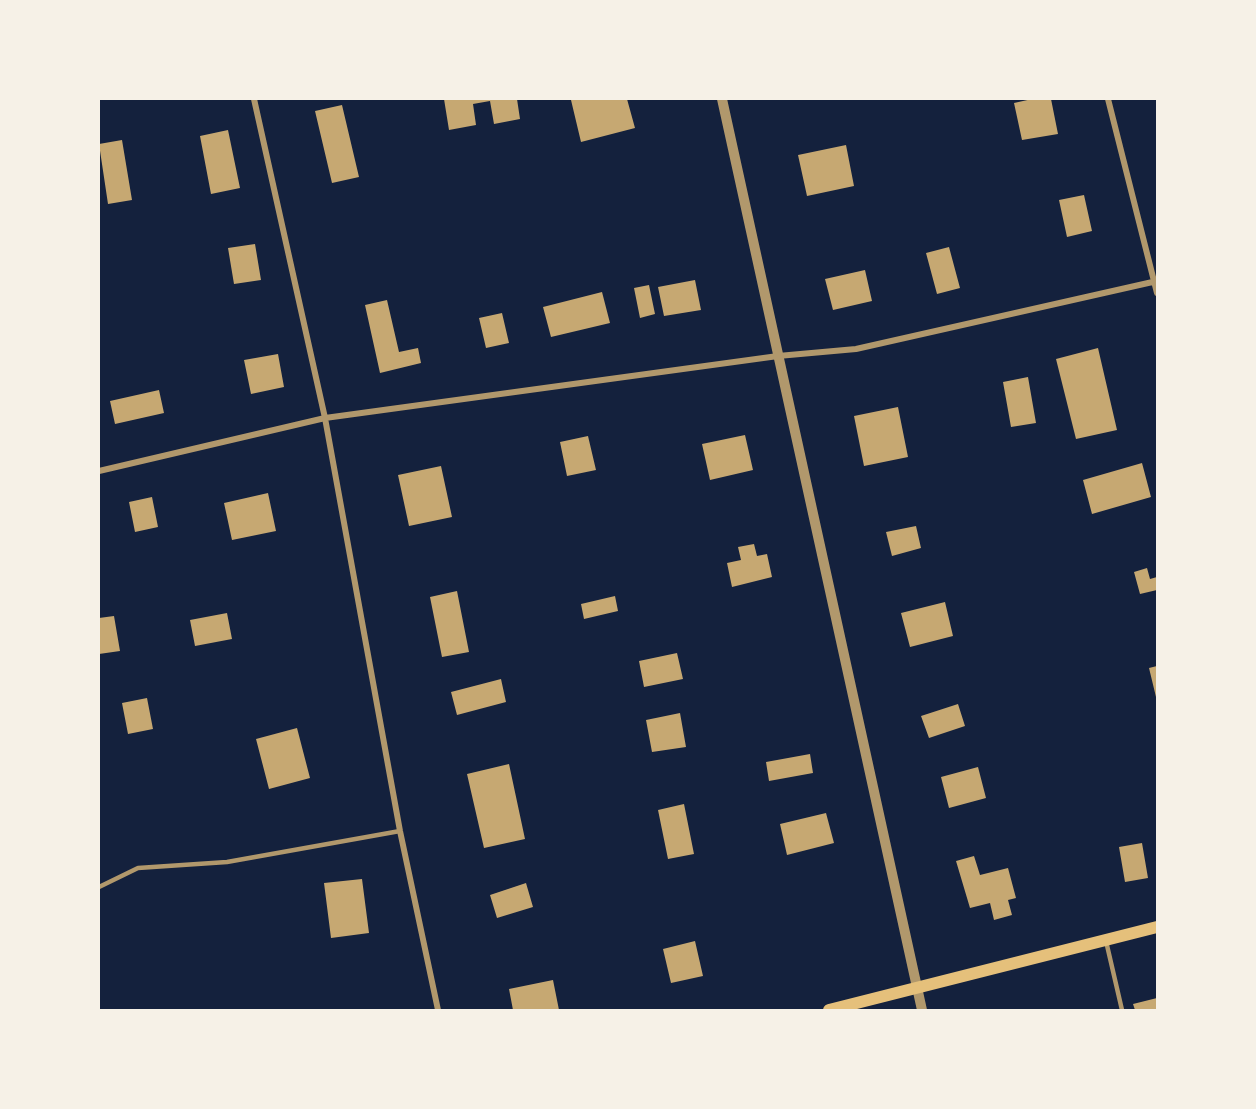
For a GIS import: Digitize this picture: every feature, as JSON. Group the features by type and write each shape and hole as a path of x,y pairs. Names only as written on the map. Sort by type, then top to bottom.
{"main road":[{"path":"829,1010 1157,927"}],"street":[{"path":"254,99 325,418 400,831 438,1010"},
{"path":"722,99 922,1010"},
{"path":"1108,99 1157,293"},
{"path":"99,471 325,418 778,356 856,349 1156,282"}],"lane":[{"path":"99,887 138,868 227,862 400,831"},
{"path":"1106,940 1122,1010"}],"building":[{"path":"444,99 517,99 520,119 494,124 490,101 473,104 476,125 449,130"},
{"path":"627,99 635,128 581,142 571,100"},
{"path":"1032,99 1051,99 1058,134 1022,140 1014,103"},
{"path":"342,105 359,177 332,183 315,111"},
{"path":"228,130 240,188 211,194 200,136"},
{"path":"122,140 132,200 108,204 99,144"},
{"path":"846,145 854,186 807,196 798,155"},
{"path":"1084,195 1092,231 1067,237 1059,200"},
{"path":"255,244 261,280 234,284 228,248"},
{"path":"949,247 960,288 937,294 926,253"},
{"path":"865,270 872,301 833,310 825,279"},
{"path":"695,280 701,310 664,316 658,287"},
{"path":"649,285 655,314 640,318 634,288"},
{"path":"602,292 610,323 551,337 543,307"},
{"path":"387,300 399,352 418,348 421,363 380,373 365,305"},
{"path":"502,313 509,343 486,348 479,318"},
{"path":"1098,348 1117,430 1076,439 1056,359"},
{"path":"278,354 284,387 251,394 244,360"},
{"path":"1028,377 1036,423 1011,427 1003,382"},
{"path":"159,390 164,413 115,424 110,401"},
{"path":"898,407 908,457 864,466 854,416"},
{"path":"745,435 753,470 710,480 702,444"},
{"path":"588,436 596,470 567,476 560,442"},
{"path":"1142,463 1151,497 1092,514 1083,480"},
{"path":"441,466 452,517 409,526 398,475"},
{"path":"268,493 276,531 232,540 224,503"},
{"path":"152,497 158,527 135,532 129,502"},
{"path":"916,526 921,548 892,556 886,532"},
{"path":"754,544 757,556 767,554 772,577 732,587 727,563 741,560 738,547"},
{"path":"1147,568 1150,579 1157,577 1157,590 1140,594 1134,572"},
{"path":"457,591 469,652 442,657 430,597"},
{"path":"615,596 618,611 584,619 581,604"},
{"path":"945,602 953,636 910,647 901,613"},
{"path":"227,613 232,639 195,646 190,620"},
{"path":"114,616 120,651 99,654 99,618"},
{"path":"677,653 683,679 644,687 639,661"},
{"path":"1157,666 1157,697 1156,697 1149,668"},
{"path":"501,679 506,702 457,715 451,692"},
{"path":"147,698 153,729 128,734 122,703"},
{"path":"958,704 965,726 929,738 921,716"},
{"path":"680,713 686,747 652,752 646,720"},
{"path":"297,728 310,778 269,789 256,739"},
{"path":"810,754 813,773 769,781 766,762"},
{"path":"509,764 525,839 484,848 467,774"},
{"path":"978,767 986,798 949,808 941,777"},
{"path":"684,804 694,854 668,859 658,810"},
{"path":"826,813 834,843 787,855 780,824"},
{"path":"1142,843 1148,878 1125,882 1119,847"},
{"path":"974,856 980,875 1008,868 1016,898 1008,900 1012,915 994,920 990,903 970,908 956,861"},
{"path":"362,879 369,933 331,938 324,883"},
{"path":"526,883 533,907 497,918 490,895"},
{"path":"695,941 703,976 671,983 663,949"},
{"path":"553,980 559,1010 513,1010 509,989"},
{"path":"1157,998 1157,1010 1135,1010 1133,1004"}]}
